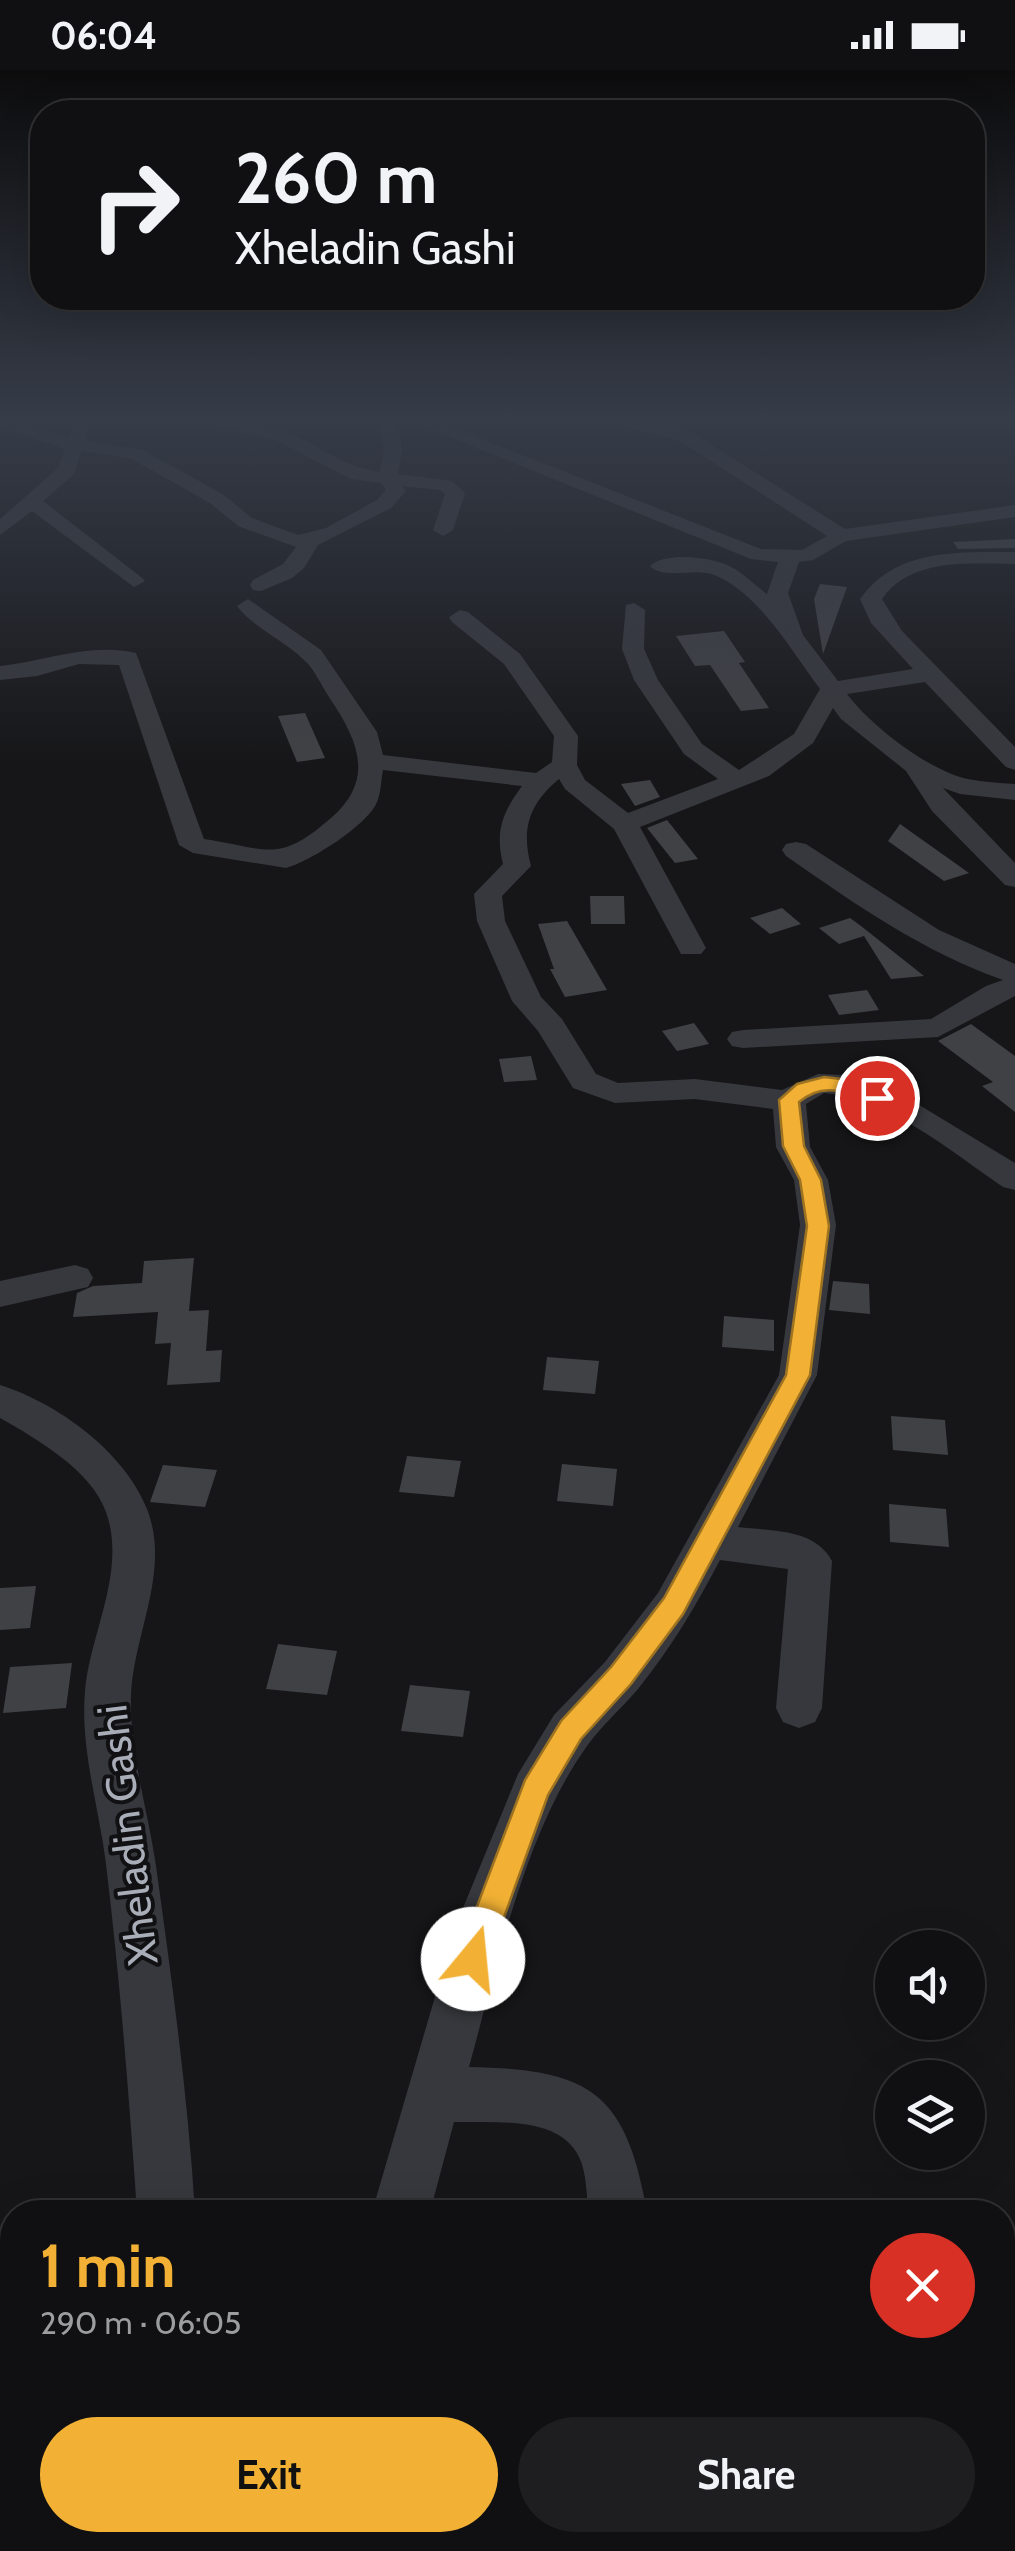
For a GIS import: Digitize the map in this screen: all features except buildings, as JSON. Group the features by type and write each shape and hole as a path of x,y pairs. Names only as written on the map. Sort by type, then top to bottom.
{"street":[{"path":"75,536 134,581"},
{"path":"276,536 310,542 322,536"},
{"path":"708,536 758,555 790,557 806,556 841,536"},
{"path":"0,673 37,669 78,657 128,658 193,845 286,860 313,848 364,803 372,761 365,732 313,655 274,630 255,595 302,559 310,542"},
{"path":"790,557 777,593 792,636 850,714 916,766 960,786 1015,792"},
{"path":"1015,558 940,561 898,572 878,584 872,599 879,618 1015,762"},
{"path":"660,566 696,565 724,571 787,621"},
{"path":"634,610 632,649 646,680 692,749 738,781"},
{"path":"460,617 512,659 566,736 553,773 528,795 511,832 517,866 488,894 491,921 527,1001 551,1026 584,1081 615,1093 695,1090 789,1100 804,1088 824,1083 852,1086 927,1121 1015,1179"},
{"path":"832,690 929,674"},
{"path":"625,824 760,771 804,738 832,690"},
{"path":"372,761 553,773 574,784 625,824 656,876 690,948"},
{"path":"916,766 941,804 1015,878"},
{"path":"796,850 975,962 1015,974"},
{"path":"742,1039 938,1028 997,992 1015,986"},
{"path":"405,2200 482,1925 535,1789 571,1730 621,1676 674,1606 798,1375 818,1226 811,1180 794,1146 789,1100"},
{"path":"0,1294 75,1278"},
{"name":"Xheladin Gashi","path":"0,1400 45,1423 87,1457 117,1493 132,1527 131,1573 110,1674 108,1714 133,1882 165,2200"},
{"path":"711,1542 792,1550 810,1561 799,1708"},
{"path":"436,2094 517,2098 570,2108 599,2137 615,2200"}],"route":[{"path":"473,1959 482,1925 535,1789 571,1730 621,1676 674,1606 798,1375 818,1226 811,1180 794,1146 789,1100 804,1088 824,1083 852,1086 877,1098"}]}
